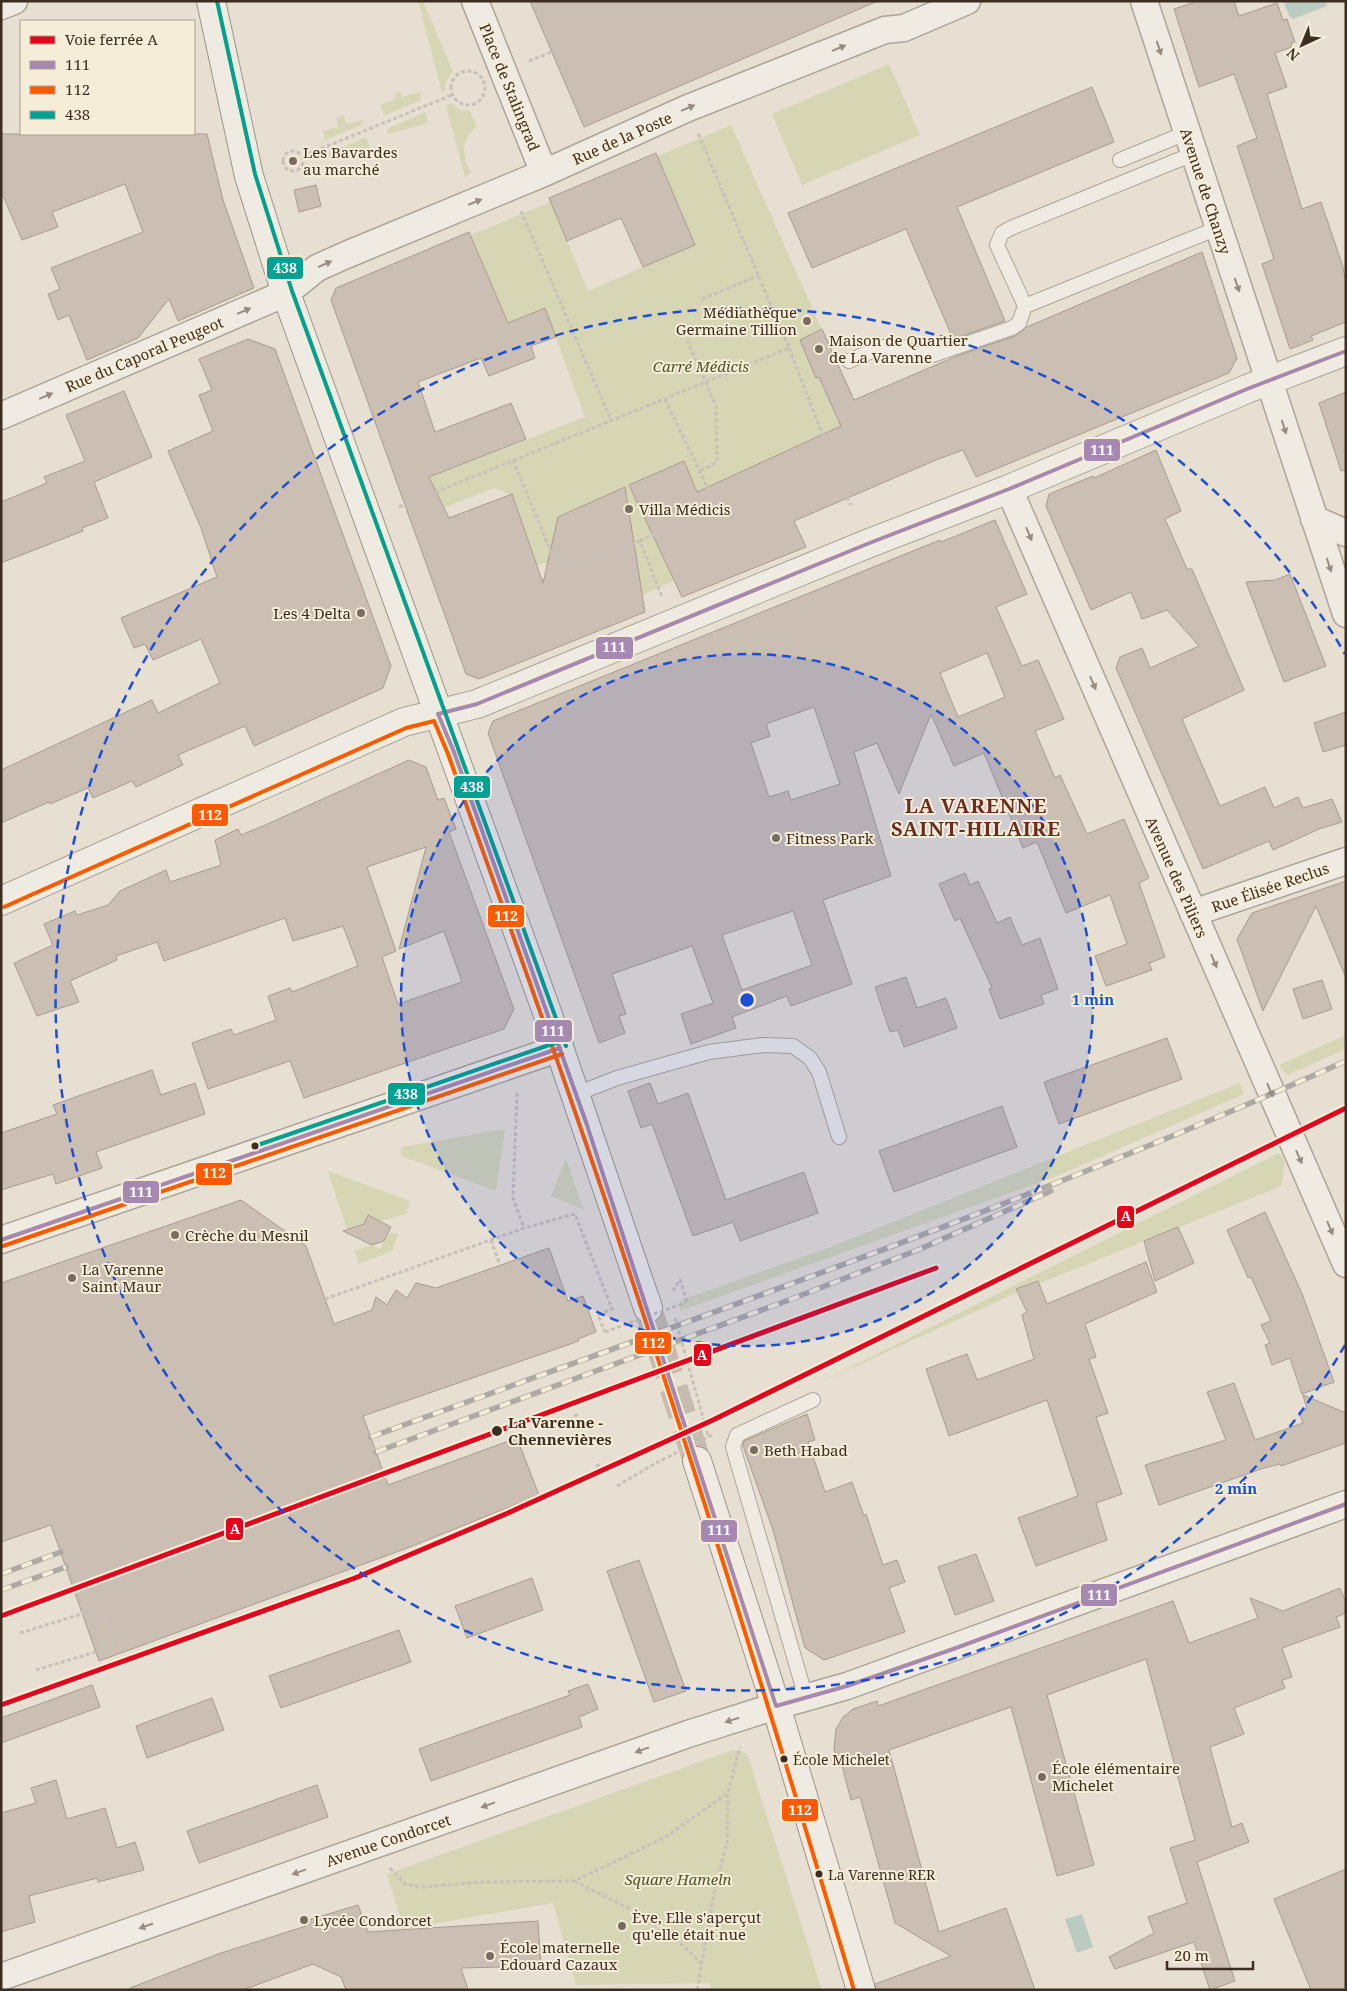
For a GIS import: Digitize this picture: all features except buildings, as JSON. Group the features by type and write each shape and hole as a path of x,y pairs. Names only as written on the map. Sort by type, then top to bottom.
{"main road":[{"path":"211,1 249,176 286,293 560,1048 648,1308"},
{"path":"1,901 404,722 476,704 867,544 1009,490 1268,381 1346,351"},
{"path":"697,1461 776,1706 861,1990"}],"street":[{"path":"1,6 14,1"},
{"name":"Place de Stalingrad","path":"475,1 544,173"},
{"name":"Rue de la Poste","path":"286,293 316,268 544,173 688,108 885,30 904,28 967,1"},
{"name":"Avenue de Chanzy","path":"1144,1 1314,518"},
{"name":"Rue du Caporal Peugeot","path":"1,416 286,293"},
{"name":"Avenue des Piliers","path":"1009,490 1346,1264"},
{"path":"1314,518 1346,532"},
{"path":"1314,518 1346,614"},
{"name":"Rue Élisée Reclus","path":"1193,913 1346,861"},
{"path":"1,1240 560,1048"},
{"name":"Avenue Condorcet","path":"1,1977 688,1734 847,1686 956,1648 1346,1504"}],"lane":[{"path":"1120,160 1190,144"},
{"path":"849,361 881,347 888,346 902,347 916,354 933,355 1012,328 1019,323 1025,306 997,246 1002,233 1190,144"},
{"path":"1025,306 1218,228"},
{"path":"576,1094 616,1078 709,1052 763,1045 793,1046 810,1058 819,1072 839,1137"},
{"path":"806,1698 733,1447 737,1435 813,1400"}],"path":[{"path":"472,71 484,81 484,93 478,102 466,105 460,104 452,95 450,90 453,79 461,72 472,71"},
{"path":"302,156 452,95"},
{"path":"688,108 789,348 823,436"},
{"path":"290,150 298,151 302,156 303,163 297,170 287,170 283,164 283,157 290,150"},
{"path":"520,208 611,420"},
{"path":"702,299 758,276"},
{"path":"687,340 704,383 716,406 717,462 700,471"},
{"path":"399,507 789,348"},
{"path":"513,460 553,557 580,566 640,541 715,503 665,399"},
{"path":"847,497 851,505"},
{"path":"640,541 664,602"},
{"path":"517,1086 513,1198 524,1228"},
{"path":"325,1299 524,1228 575,1214 612,1309 598,1315 604,1332 688,1302 680,1279 669,1299 714,1452 733,1447"},
{"path":"491,1240 500,1265"},
{"path":"574,1416 579,1414"},
{"path":"617,1486 656,1463 712,1435"},
{"path":"36,1670 115,1646 102,1610"},
{"path":"20,1633 91,1611 104,1650"},
{"path":"697,1990 714,1893 727,1842 728,1793 740,1744"},
{"path":"381,1843 392,1872 405,1884 423,1887 482,1882 574,1881 666,1838 728,1793"},
{"path":"574,1881 630,1909 674,1937 702,1964"}],"green space":[{"path":"418,1 423,1 453,71 445,84 445,90 442,92"},
{"path":"889,64 920,135 802,185 772,114"},
{"path":"400,91 402,97 420,92 421,100 384,116 380,105 395,99 395,94"},
{"path":"451,103 460,110 470,111 477,126 465,142 465,160 471,172 465,177 446,106"},
{"path":"425,112 428,123 388,134 387,129"},
{"path":"344,115 346,124 362,120 363,124 325,140 323,131 338,127 336,118"},
{"name":"Carré Médicis","path":"731,125 861,418 726,479 675,580 638,597 546,563 537,565 512,495 494,488 411,521 399,489 585,417 545,308 508,323 471,235 551,202 588,291 695,245 658,156"},
{"path":"366,137 370,148 330,159 329,154"},
{"path":"1346,1035 1346,1049 1287,1075 1279,1065"},
{"path":"1240,1083 1244,1094 1057,1176 680,1311 681,1300 828,1248"},
{"path":"505,1129 496,1191 402,1156 401,1147"},
{"path":"1279,1153 1285,1161 1281,1186 1016,1293 819,1383"},
{"path":"566,1159 584,1210 551,1196"},
{"path":"328,1171 410,1201 406,1214 347,1230"},
{"path":"392,1233 399,1234 392,1251 359,1264 354,1251 372,1245 380,1249 387,1235"},
{"name":"Square Hameln","path":"733,1750 747,1753 822,1990 711,1990 710,1983 576,1985 553,1903 404,1929 387,1874"}],"shaded area":[{"path":"1292,1 1325,1 1327,6 1293,19 1290,17 1284,4"},
{"path":"1082,1914 1093,1947 1077,1953 1065,1919"}],"tunnel":[{"path":"648,1308 697,1461"}],"railway":[{"path":"371,1437 862,1258 984,1211 1226,1113 1346,1061"},
{"path":"376,1452 789,1300 920,1249 1051,1191"},
{"path":"1,1574 61,1552"},
{"path":"1,1590 66,1567"}],"rail line":[{"name":"A","path":"1,1705 355,1578 508,1513 713,1420 1346,1108"},
{"name":"A","path":"1,1616 936,1268"}],"transit line":[{"name":"438","path":"217,1 255,174 292,291 566,1046"},
{"name":"111","path":"1346,351 1247,389 1009,489 867,544 477,704 438,714 454,752 587,1125 776,1706 847,1686 956,1648 1346,1504"},
{"name":"112","path":"4,907 406,728 434,721 448,754 599,1180 650,1334 740,1614 854,1990"},
{"name":"438","path":"255,1146 558,1042"},
{"name":"111","path":"1,1240 560,1048"},
{"name":"112","path":"3,1246 562,1054"}],"place":[{"name":"Les Bavardes au marché","path":"293,161"},
{"name":"Médiathèque Germaine Tillion","path":"807,321"},
{"name":"Maison de Quartier de La Varenne","path":"819,349"},
{"name":"Villa Médicis","path":"629,509"},
{"name":"Les 4 Delta","path":"361,613"},
{"name":"Fitness Park","path":"776,838"},
{"name":"Crèche du Mesnil","path":"175,1235"},
{"name":"La Varenne Saint Maur","path":"72,1278"},
{"name":"La Varenne - Chennevières","path":"497,1431"},
{"name":"Beth Habad","path":"754,1450"},
{"name":"École Michelet","path":"784,1759"},
{"name":"École élémentaire Michelet","path":"1042,1777"},
{"name":"La Varenne RER","path":"819,1874"},
{"name":"Lycée Condorcet","path":"304,1920"},
{"name":"Ève, Elle s'aperçut qu'elle était nue","path":"622,1926"},
{"name":"École maternelle Edouard Cazaux","path":"490,1956"}],"district":[{"name":"LA VARENNE SAINT-HILAIRE","path":"976,816"}]}
